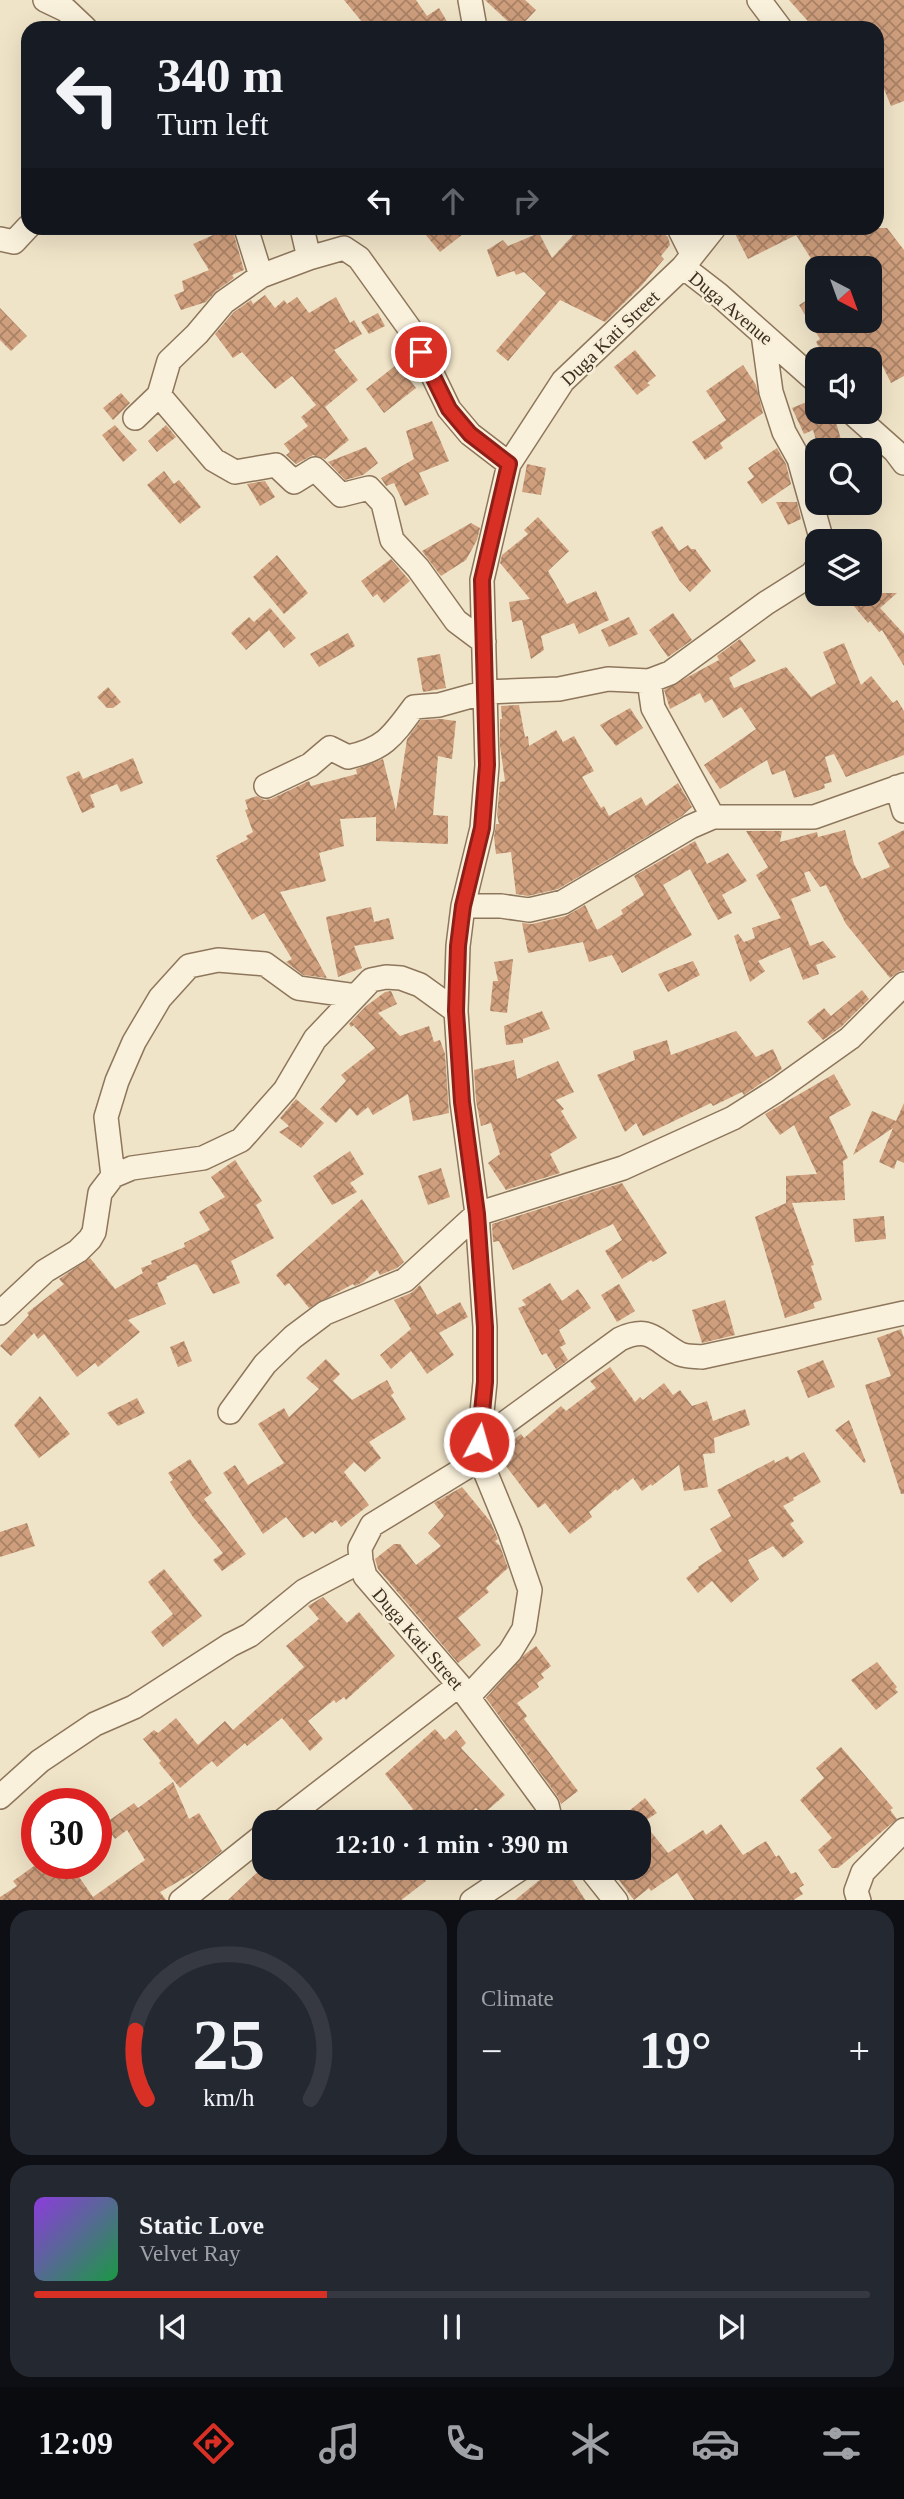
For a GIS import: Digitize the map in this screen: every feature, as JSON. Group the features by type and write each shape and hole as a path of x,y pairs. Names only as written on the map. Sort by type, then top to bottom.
{"street":[{"path":"45,0 66,10 78,21"},
{"path":"470,0 474,21"},
{"path":"760,0 775,21"},
{"path":"0,239 14,242 21,235"},
{"path":"248,235 261,276"},
{"path":"304,235 309,258"},
{"path":"681,235 688,260"},
{"name":"Duga Avenue","path":"708,235 688,260 718,294 805,371"},
{"path":"135,418 159,395 169,361 224,302 261,276 344,248 359,258 412,332 449,409 470,434 509,464"},
{"name":"Duga Kati Street","path":"479,1450 485,1382 485,1327 477,1214 462,1102 456,1011 458,946 463,906 482,828 487,765 482,580 509,464 563,381 688,260"},
{"path":"763,334 771,392 784,432 799,459 819,529"},
{"path":"159,395 214,460 235,472 276,465 294,482 315,469 341,495 369,488 383,503 392,540 418,568 456,621 484,642"},
{"path":"865,424 895,451 904,463"},
{"path":"266,786 310,765 330,748 348,757 373,751 397,731 414,708 439,705 486,692 559,689 608,679 649,681 670,673 766,603 805,578"},
{"path":"649,681 653,708 713,817"},
{"path":"463,906 501,906 529,910 563,902 690,827 713,817 814,817 901,786 904,811"},
{"path":"113,1176 106,1117 117,1081 134,1042 160,998 189,966 218,960 265,964 298,988 356,996"},
{"path":"0,1313 46,1270 78,1251 90,1239 94,1232 100,1193 113,1176 132,1168 203,1158 241,1140 285,1090 315,1039 371,980 401,978 420,985 456,1011"},
{"path":"230,1412 265,1364 293,1337 325,1314 405,1280 477,1214 623,1168 733,1118 850,1038 904,984"},
{"path":"0,1797 40,1762 95,1724 134,1707 250,1635 304,1591 361,1561 360,1548 372,1525 479,1450 620,1339 634,1333 650,1334 683,1355 702,1357 904,1313"},
{"path":"298,1810 463,1691 510,1652 524,1629 530,1590 479,1450"},
{"name":"Duga Kati Street","path":"361,1561 365,1576 381,1598 463,1691 548,1810"},
{"path":"859,1900 856,1891 863,1872 904,1830"},
{"path":"181,1900 252,1844"},
{"path":"472,1900 503,1880"},
{"path":"600,1880 616,1900"}],"building":[{"path":"344,0 416,0 427,16 439,8 447,21 361,21"},
{"path":"485,0 525,0 536,10 526,21 508,21"},
{"path":"789,0 904,0 904,101 891,106 884,89 884,21 808,21"},
{"path":"884,228 887,228 904,250 904,376 891,383 882,365 882,347 819,347 816,342 820,339 816,333 882,333 882,256 809,256 796,235 884,235"},
{"path":"213,235 234,235 244,270 232,275 234,278 206,302 181,310 174,295 184,291 182,281 209,270 193,244"},
{"path":"426,235 462,235 440,252"},
{"path":"540,235 552,258 573,235 666,235 670,245 661,256 664,259 605,322 560,300 508,361 496,351 546,293 524,272 516,275 514,271 497,277 487,250 503,240 508,246"},
{"path":"736,235 796,235 748,259"},
{"path":"265,295 275,308 284,300 287,304 297,297 309,313 336,297 350,323 354,320 362,334 334,350 358,380 325,407 349,440 325,459 313,455 296,464 286,455 290,452 284,444 308,426 301,417 316,405 292,376 275,389 242,352 233,358 215,334 234,312 251,300 253,304"},
{"path":"805,301 805,315 799,305"},
{"path":"0,308 27,336 11,351 0,340"},
{"path":"378,313 385,326 369,334 361,322"},
{"path":"635,350 656,376 647,383 650,385 637,395 614,367"},
{"path":"401,361 413,376 409,379 416,388 384,413 366,389"},
{"path":"743,365 756,385 763,413 720,443 723,448 705,460 692,442 726,420 706,391"},
{"path":"121,393 130,403 113,420 103,408"},
{"path":"805,403 805,424 836,424 841,438 815,438 813,430 804,434 792,408"},
{"path":"432,421 449,461 419,473 429,494 405,506 394,483 386,486 381,478 414,459 406,431"},
{"path":"115,425 137,450 123,462 102,435"},
{"path":"166,425 176,437 157,452 148,441"},
{"path":"366,447 378,463 363,475 345,480 328,462"},
{"path":"777,448 786,464 791,484 762,504 747,482 754,477 748,468"},
{"path":"527,464 546,468 541,495 522,492"},
{"path":"164,471 174,484 179,480 201,507 180,524 147,485"},
{"path":"265,481 275,497 260,506 247,484"},
{"path":"776,502 797,502 801,519 788,525"},
{"path":"538,517 569,551 548,571 567,604 596,591 609,620 579,634 574,623 541,636 544,650 531,659 522,620 512,622 509,602 530,599 500,563 502,555 528,534 524,530"},
{"path":"471,523 480,528 466,560 441,576 422,551"},
{"path":"662,526 679,551 688,545 695,549 711,571 690,592 679,580 651,532"},
{"path":"277,555 308,593 284,614 253,577"},
{"path":"391,559 410,581 384,603 377,594 373,597 361,581"},
{"path":"882,593 897,593 880,608 904,634 904,666 882,630 879,632 870,621 868,623 854,606 882,606"},
{"path":"270,608 296,638 284,648 269,630 246,650 231,633 249,617 254,622"},
{"path":"673,613 692,640 668,657 649,630"},
{"path":"629,617 638,634 609,647 601,630"},
{"path":"348,633 355,646 319,667 310,654"},
{"path":"740,639 756,661 729,678 734,688 786,667 811,697 836,683 823,652 844,643 861,685 871,676 893,703 897,700 904,711 904,755 846,777 834,754 825,757 832,782 824,784 825,788 794,798 785,770 772,775 767,760 720,789 704,765 756,729 741,707 723,718 712,699 705,703 700,693 670,709 664,690 719,660 717,656"},
{"path":"440,654 446,688 423,692 417,658"},
{"path":"108,687 121,702 113,708 107,708 97,697"},
{"path":"519,705 529,746 556,730 563,742 574,736 594,771 582,777 609,816 641,797 646,806 678,783 692,807 682,816 558,889 528,896 516,894 511,852 496,854 494,837 496,824 499,824 497,815 500,782 505,781 500,746 501,706"},
{"path":"630,708 643,728 616,746 600,725"},
{"path":"421,720 456,721 452,759 438,756 433,815 448,816 448,844 376,841 376,817 340,819 344,846 319,853 326,881 280,892 327,978 303,975 286,962 292,959 264,913 252,920 216,859 216,856 248,839 246,836 253,832 245,810 248,809 245,800 257,796 264,800 271,799 309,781 311,786 357,774 356,769 383,759 396,811 407,739"},
{"path":"133,758 143,783 121,792 117,784 90,795 95,807 82,813 66,777 79,771 83,779"},
{"path":"845,830 854,864 862,879 890,867 878,843 904,830 904,970 890,978 846,924 826,885 820,887 809,871 804,873 811,891 791,899 810,946 823,941 836,957 816,965 819,974 803,980 790,947 758,961 765,971 750,982 734,936 738,934 744,942 755,938 752,928 781,918 756,875 768,867 746,831 782,831 780,842 817,832 818,837"},
{"path":"695,841 707,864 728,853 747,881 722,895 732,913 718,920 690,869 663,885 692,935 622,973 612,955 589,962 583,942 528,953 522,923 532,924 566,916 585,905 597,930 623,914 621,910 644,895 634,876"},
{"path":"371,907 374,922 389,918 394,939 354,946 362,968 338,977 326,917"},
{"path":"513,959 507,1013 490,1011 493,981 498,981 494,962"},
{"path":"693,961 700,975 668,992 658,974"},
{"path":"862,990 869,999 841,1027 823,1040 807,1022 824,1008 831,1016"},
{"path":"391,991 397,1004 378,1013 400,1036 429,1026 434,1042 440,1040 445,1054 449,1113 413,1121 408,1094 373,1115 368,1107 357,1116 350,1108 336,1123 320,1109 346,1081 341,1075 375,1048 354,1026 356,1024 351,1027 349,1024 365,1007 385,992"},
{"path":"542,1011 550,1029 523,1039 523,1043 506,1045 504,1026"},
{"path":"736,1031 756,1057 773,1049 782,1069 744,1095 742,1092 713,1106 711,1103 643,1136 636,1123 625,1132 597,1075 635,1060 633,1051 667,1040 671,1055"},
{"path":"514,1060 517,1079 558,1061 574,1092 556,1100 564,1109 561,1111 577,1138 550,1154 560,1173 506,1190 488,1163 500,1154 491,1123 481,1126 474,1070"},
{"path":"834,1074 851,1105 829,1117 848,1158 843,1161 845,1200 792,1203 814,1265 811,1266 822,1300 813,1303 815,1308 785,1318 755,1217 786,1203 786,1176 817,1174 794,1125 780,1135 765,1114"},
{"path":"296,1099 324,1123 301,1148 279,1132 289,1126 280,1118"},
{"path":"904,1103 904,1163 897,1160 894,1169 879,1162 893,1128 853,1155 872,1111 896,1121"},
{"path":"350,1151 364,1174 350,1183 357,1192 332,1205 313,1176"},
{"path":"235,1160 262,1201 256,1205 274,1238 231,1261 240,1283 213,1294 194,1264 166,1277 167,1279 157,1283 166,1304 128,1320 140,1332 98,1367 95,1363 77,1377 44,1334 38,1339 34,1333 11,1356 0,1346 29,1315 27,1313 64,1284 59,1279 90,1258 115,1289 143,1273 141,1268 152,1264 151,1261 185,1247 184,1243 210,1230 199,1212 225,1197 211,1177"},
{"path":"441,1168 450,1197 428,1205 418,1176"},
{"path":"622,1183 667,1253 622,1279 605,1251 622,1240 613,1224 513,1270 499,1241 493,1242 492,1224"},
{"path":"362,1199 404,1262 380,1275 377,1270 363,1282 355,1286 353,1284 309,1308 289,1283 285,1286 276,1275"},
{"path":"884,1216 886,1239 855,1242 853,1219"},
{"path":"550,1283 562,1301 578,1289 591,1308 559,1330 566,1344 560,1347 568,1360 556,1369 546,1353 542,1355 518,1308 526,1305 522,1300"},
{"path":"619,1284 635,1311 617,1322 601,1295"},
{"path":"420,1285 437,1315 460,1302 468,1317 439,1333 454,1355 427,1374 411,1351 391,1369 380,1355 411,1329 394,1300 411,1293"},
{"path":"725,1300 735,1335 702,1343 692,1310"},
{"path":"901,1329 904,1338 904,1494 901,1494 865,1385 891,1376 877,1338"},
{"path":"184,1341 192,1361 178,1367 170,1347"},
{"path":"326,1359 340,1374 333,1381 352,1400 387,1380 394,1393 391,1395 406,1419 369,1442 381,1458 365,1472 354,1462 344,1472 369,1505 341,1527 336,1520 315,1534 313,1531 303,1538 286,1517 263,1534 223,1473 235,1465 248,1485 284,1463 258,1424 284,1408 289,1417 319,1389 306,1378"},
{"path":"823,1360 835,1387 808,1398 797,1371"},
{"path":"610,1367 635,1402 640,1397 643,1400 664,1383 673,1395 680,1390 692,1406 707,1401 713,1421 745,1409 750,1425 714,1438 715,1453 703,1454 708,1487 684,1491 679,1465 642,1491 633,1478 589,1512 592,1517 570,1534 545,1503 538,1508 496,1453 521,1434 524,1438 561,1406 566,1411 596,1388 590,1381"},
{"path":"40,1396 70,1434 39,1458 14,1425"},
{"path":"137,1398 145,1413 118,1426 107,1413"},
{"path":"849,1420 866,1462 864,1463 835,1430"},
{"path":"804,1452 821,1482 783,1506 794,1521 790,1524 804,1542 783,1558 773,1546 748,1560 759,1579 731,1603 712,1581 698,1593 686,1578 722,1551 710,1529 731,1516 717,1490 774,1460 775,1463 788,1456 790,1460"},
{"path":"190,1459 212,1493 204,1499 246,1554 222,1571 213,1560 223,1553 193,1517 170,1482 173,1480 168,1473"},
{"path":"462,1487 490,1521 498,1539 495,1541 500,1546 508,1568 486,1588 489,1592 458,1618 481,1645 458,1663 378,1569 375,1559 394,1544 400,1544 416,1565 441,1546 428,1533 444,1516 434,1503"},
{"path":"27,1523 35,1546 0,1557 0,1532"},
{"path":"164,1569 202,1616 163,1647 151,1632 173,1614 148,1582"},
{"path":"323,1597 347,1623 359,1612 395,1656 346,1700 344,1697 336,1703 334,1700 308,1721 323,1739 310,1751 282,1718 247,1746 245,1743 217,1767 212,1761 180,1788 143,1739 154,1730 158,1733 176,1718 198,1745 225,1721 233,1730 304,1667 286,1646 319,1619 308,1606"},
{"path":"536,1646 551,1666 541,1674 544,1678 537,1683 539,1687 517,1703 527,1716 524,1719 578,1791 561,1804 486,1698 524,1655"},
{"path":"877,1662 898,1692 876,1710 851,1680"},
{"path":"435,1729 445,1740 456,1730 466,1743 461,1748 505,1795 488,1810 412,1810 385,1774"},
{"path":"841,1747 893,1808 890,1810 897,1819 838,1868 832,1868 818,1850 832,1838 800,1800 824,1778 816,1768"},
{"path":"173,1782 189,1819 199,1813 222,1851 197,1871 160,1892 166,1900 0,1900 0,1897 17,1886 13,1881 21,1875 21,1879 80,1879 93,1897 145,1860 127,1830 115,1839 112,1835 112,1818 134,1803 138,1808"},
{"path":"645,1798 657,1813 651,1817 651,1810 630,1810"},
{"path":"721,1824 743,1855 766,1841 776,1857 779,1855 791,1874 796,1872 804,1885 799,1888 803,1894 794,1900 694,1900 677,1873 651,1891 649,1888 634,1900 619,1880 651,1880 651,1832 668,1853 703,1830 706,1835"},
{"path":"252,1877 252,1880 425,1880 401,1900 228,1900"},
{"path":"540,1880 572,1880 585,1900 515,1900"}],"route":[{"path":"421,352 449,409 470,434 509,464 482,580 487,765 482,828 463,906 458,946 456,1011 462,1102 477,1214 485,1327 485,1382 479,1442"}]}
